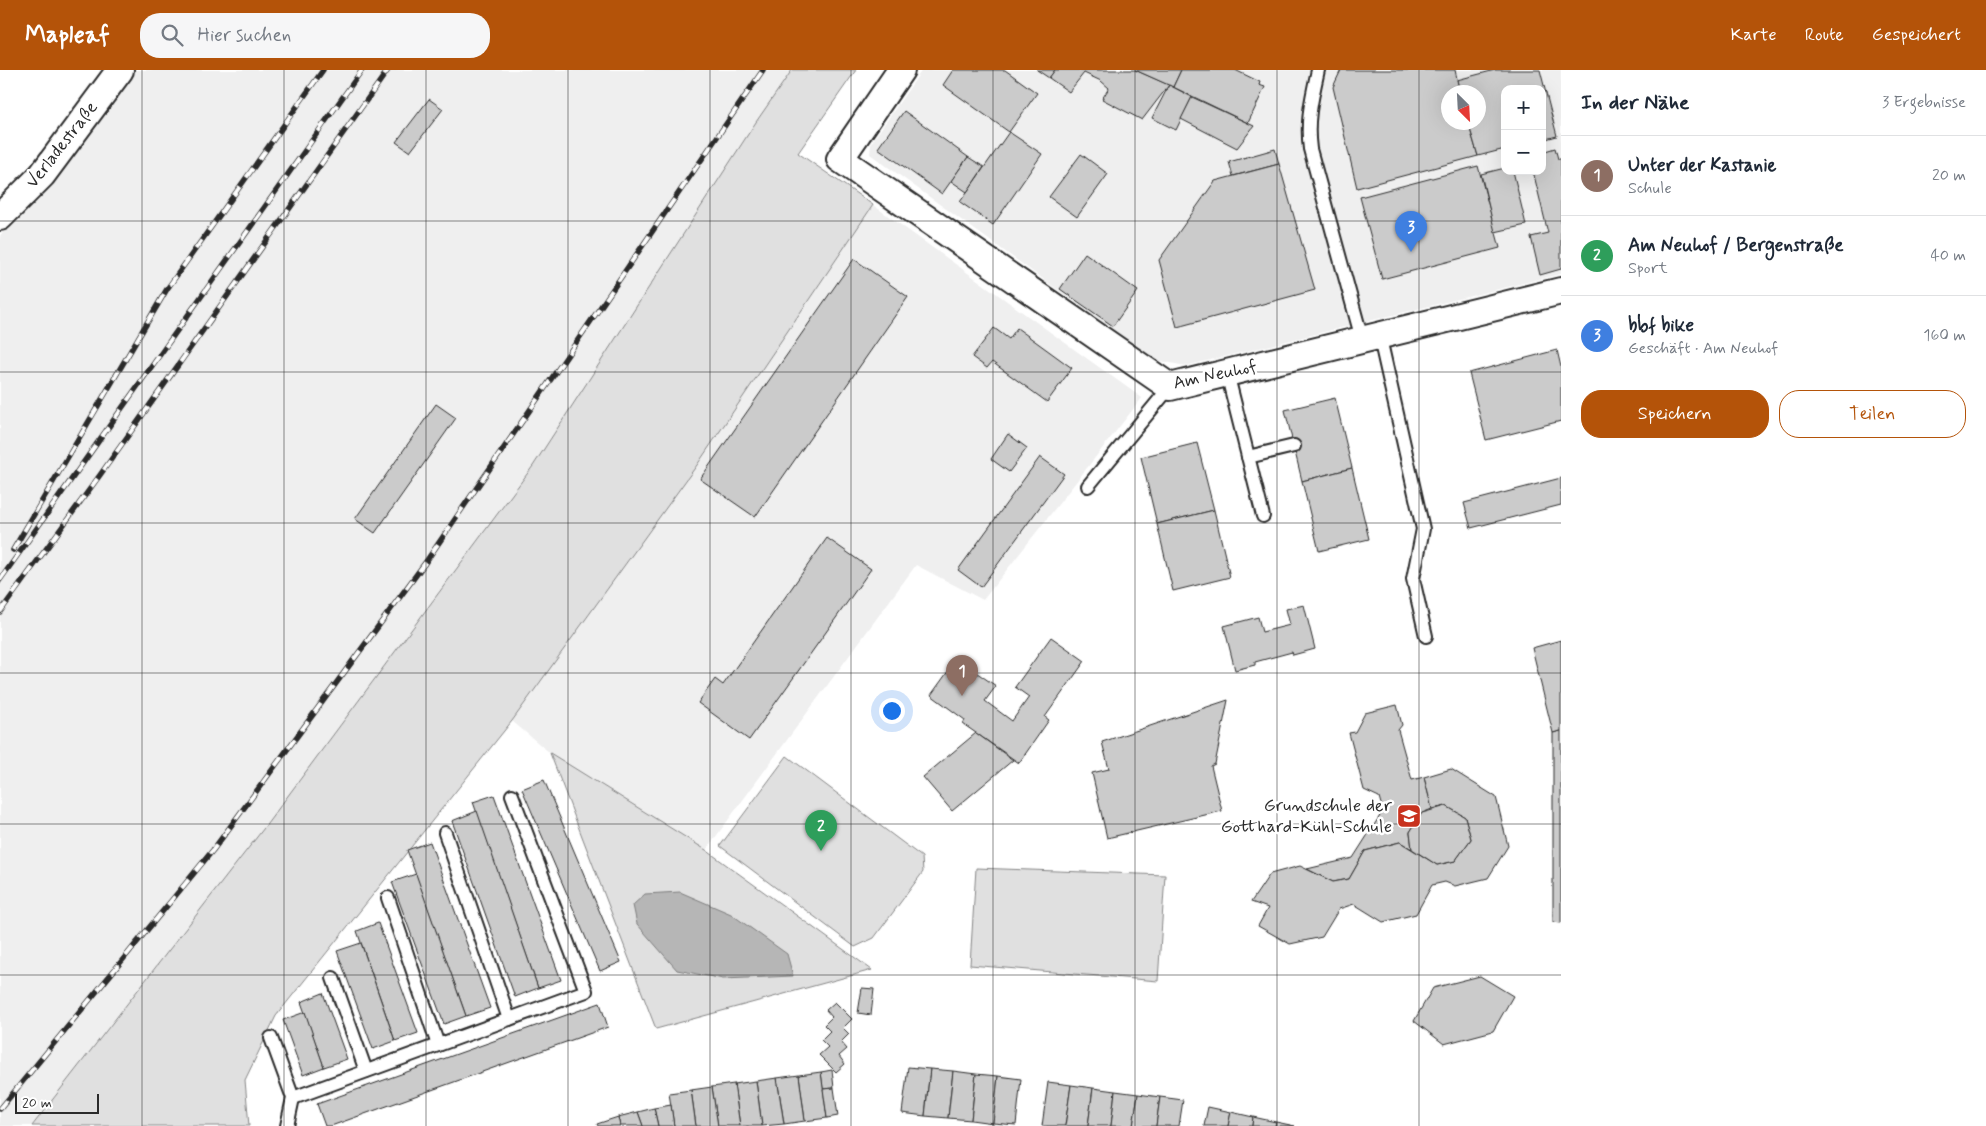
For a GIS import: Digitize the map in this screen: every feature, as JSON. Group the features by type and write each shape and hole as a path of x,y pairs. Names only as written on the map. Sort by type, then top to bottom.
{"street":[{"name":"Verladestraße","path":"0,217 42,176 120,70"},
{"name":"Am Neuhof","path":"901,70 840,159 1170,387 1561,291"}],"lane":[{"path":"1318,70 1310,103 1307,130 1310,149 1370,337 1423,529 1413,579 1426,636"},
{"path":"1226,373 1263,516"},
{"path":"1088,486 1170,387"},
{"path":"1248,457 1294,446"},
{"path":"293,1098 586,991 512,795"},
{"path":"445,833 509,1019"},
{"path":"388,898 438,1045"},
{"path":"333,978 366,1071"},
{"path":"271,1038 293,1098 286,1126"}],"shaded area":[{"path":"119,70 792,70 756,122 533,466 264,828 32,1126 0,1126 0,236"},
{"path":"792,70 856,70 798,153 873,205 697,465 512,721 276,1016 245,1080 249,1126 32,1126 264,828 533,466 756,122"},
{"path":"922,70 1561,70 1561,274 1186,366 1155,360 870,154 871,143"},
{"path":"873,205 1142,398 983,600 916,565 706,850 550,753 512,721 697,465"},
{"path":"550,753 706,850 872,970 656,1029"},
{"path":"787,756 922,857 923,872 874,938 855,947 720,846"},
{"path":"976,868 1165,875 1158,981 970,965"},
{"path":"680,892 731,914 787,954 793,976 723,979 677,970 637,924 633,905 645,894"}],"building":[{"path":"953,70 1005,70 1037,93 1009,132 943,85"},
{"path":"1037,70 1055,70 1049,78"},
{"path":"1055,70 1135,70 1169,85 1142,120 1102,99 1109,88 1101,81 1084,73 1069,92 1049,78"},
{"path":"1135,70 1181,70 1173,87"},
{"path":"1181,70 1235,70 1260,82 1259,85 1265,87 1248,123 1173,87"},
{"path":"1341,70 1455,70 1458,85 1441,85 1441,130 1470,130 1478,156 1357,188 1333,87"},
{"path":"1495,70 1540,70 1544,85 1501,85 1501,150 1478,156 1470,130 1486,130 1486,85 1458,85 1457,80"},
{"path":"1169,85 1192,97 1176,130 1152,118"},
{"path":"1546,93 1557,136 1546,139"},
{"path":"1192,97 1254,126 1237,148 1181,119"},
{"path":"429,99 443,109 410,152 396,142"},
{"path":"904,111 968,157 942,194 878,148"},
{"path":"1009,132 1042,154 993,225 960,202"},
{"path":"1555,148 1558,159 1561,159 1561,269 1540,275 1531,237 1548,233 1534,175 1546,175 1546,151"},
{"path":"1275,149 1279,164 1233,176 1229,162"},
{"path":"1081,154 1108,174 1077,217 1049,197"},
{"path":"968,157 984,167 967,192 951,181"},
{"path":"1279,164 1315,290 1177,327 1159,260 1215,181"},
{"path":"1478,166 1500,248 1382,279 1360,197"},
{"path":"1501,169 1501,175 1514,175 1526,225 1495,232 1481,174"},
{"path":"1085,253 1138,291 1113,326 1060,289"},
{"path":"854,259 908,297 755,517 700,479"},
{"path":"994,328 1009,339 1017,328 1072,368 1047,402 992,362 987,368 972,357"},
{"path":"1557,350 1561,367 1561,421 1486,440 1469,373"},
{"path":"1335,398 1352,468 1302,481 1285,410"},
{"path":"436,404 456,418 375,533 355,519"},
{"path":"1008,434 1027,448 1009,472 991,459"},
{"path":"1197,443 1214,510 1157,524 1141,457"},
{"path":"1040,457 1064,474 981,587 958,570"},
{"path":"1352,468 1369,539 1319,551 1302,481"},
{"path":"1561,478 1561,505 1471,528 1464,503"},
{"path":"1214,510 1230,577 1173,591 1157,524"},
{"path":"827,538 871,569 749,740 698,703 715,679 723,685"},
{"path":"1304,605 1315,649 1293,655 1292,652 1255,662 1255,665 1235,670 1224,626 1258,617 1262,632 1290,625 1286,609"},
{"path":"1051,637 1085,661 1045,717 1049,720 1019,763 963,724 965,720 931,695 957,659 996,686 985,701 1012,721 1029,697 1015,687"},
{"path":"1561,640 1561,731 1553,733 1532,648"},
{"path":"1228,700 1215,764 1211,766 1222,811 1107,838 1092,773 1109,769 1102,742"},
{"path":"1397,705 1402,725 1398,730 1412,780 1424,777 1432,809 1422,813 1410,832 1412,849 1400,842 1365,851 1349,879 1333,882 1307,869 1353,858 1383,811 1379,797 1364,790 1349,733 1355,732 1365,713"},
{"path":"1561,731 1561,923 1553,922 1553,733"},
{"path":"976,733 1013,760 952,811 923,777"},
{"path":"1451,769 1496,797 1508,846 1488,878 1455,886 1445,882 1432,885 1416,914 1383,922 1354,904 1339,909 1322,937 1290,944 1258,926 1268,908 1251,902 1270,874 1300,866 1333,882 1349,879 1365,851 1400,842 1437,865 1455,861 1471,839 1465,817 1446,806 1432,809 1424,777"},
{"path":"544,780 621,962 600,971 522,789"},
{"path":"494,795 561,980 538,988 473,802"},
{"path":"1446,806 1465,817 1471,839 1455,861 1437,865 1412,849 1410,832 1422,813"},
{"path":"477,811 538,988 515,997 452,821"},
{"path":"430,842 490,1008 466,1016 407,850"},
{"path":"416,874 466,1016 444,1024 392,882"},
{"path":"378,923 418,1033 395,1041 357,931"},
{"path":"361,943 395,1041 373,1049 337,951"},
{"path":"1480,976 1513,996 1493,1031 1444,1044 1414,1021 1433,988"},
{"path":"862,988 874,989 871,1015 858,1013"},
{"path":"323,993 347,1059 324,1067 301,1002"},
{"path":"835,1002 852,1019 843,1028 849,1034 841,1042 847,1049 839,1056 845,1064 836,1072 819,1055 828,1047 821,1040 830,1031 824,1025 832,1017 826,1010"},
{"path":"600,1003 608,1027 331,1126 325,1126 317,1104"},
{"path":"305,1012 324,1067 303,1075 283,1020"},
{"path":"908,1067 930,1069 925,1116 902,1113"},
{"path":"930,1069 953,1071 948,1118 925,1116"},
{"path":"832,1070 834,1088 823,1089 821,1072"},
{"path":"953,1071 976,1074 971,1120 948,1118"},
{"path":"821,1072 827,1118 805,1121 799,1075"},
{"path":"976,1074 998,1076 993,1123 971,1120"},
{"path":"799,1075 805,1121 784,1124 777,1078"},
{"path":"998,1076 1021,1079 1016,1125 993,1123"},
{"path":"777,1078 784,1124 762,1126 756,1081"},
{"path":"756,1081 762,1126 740,1126 734,1084"},
{"path":"1048,1082 1071,1085 1065,1126 1042,1126"},
{"path":"734,1084 740,1126 718,1126 712,1087"},
{"path":"1071,1085 1093,1088 1088,1126 1065,1126"},
{"path":"712,1087 718,1126 696,1126 691,1090"},
{"path":"834,1088 838,1116 827,1118 823,1089"},
{"path":"1093,1088 1115,1091 1111,1126 1088,1126"},
{"path":"691,1090 696,1126 674,1126 669,1093"},
{"path":"1115,1091 1138,1094 1133,1126 1111,1126"},
{"path":"1138,1094 1160,1097 1156,1126 1133,1126"},
{"path":"1160,1097 1183,1100 1179,1126 1156,1126"},
{"path":"671,1105 674,1126 658,1126 654,1108"},
{"path":"1208,1107 1231,1112 1228,1126 1204,1126"},
{"path":"654,1108 658,1126 643,1126 638,1112"},
{"path":"638,1112 643,1126 620,1126 618,1117"},
{"path":"1231,1112 1253,1117 1252,1126 1228,1126"},
{"path":"618,1117 620,1126 598,1126 597,1124"},
{"path":"1253,1117 1276,1122 1275,1126 1252,1126"},
{"path":"1276,1122 1295,1126 1275,1126"}],"railway":[{"path":"13,550 167,289 323,70"},
{"path":"0,580 362,70"},
{"path":"0,612 100,475 388,70"},
{"path":"0,1109 213,850 425,563 763,70"}],"place":[{"name":"bbf bike","path":"1411,252"},
{"name":"Unter der Kastanie","path":"962,696"},
{"name":"Grundschule der Gotthard-Kühl-Schule","path":"1409,816"},
{"name":"Am Neuhof / Bergenstraße","path":"821,851"}]}
